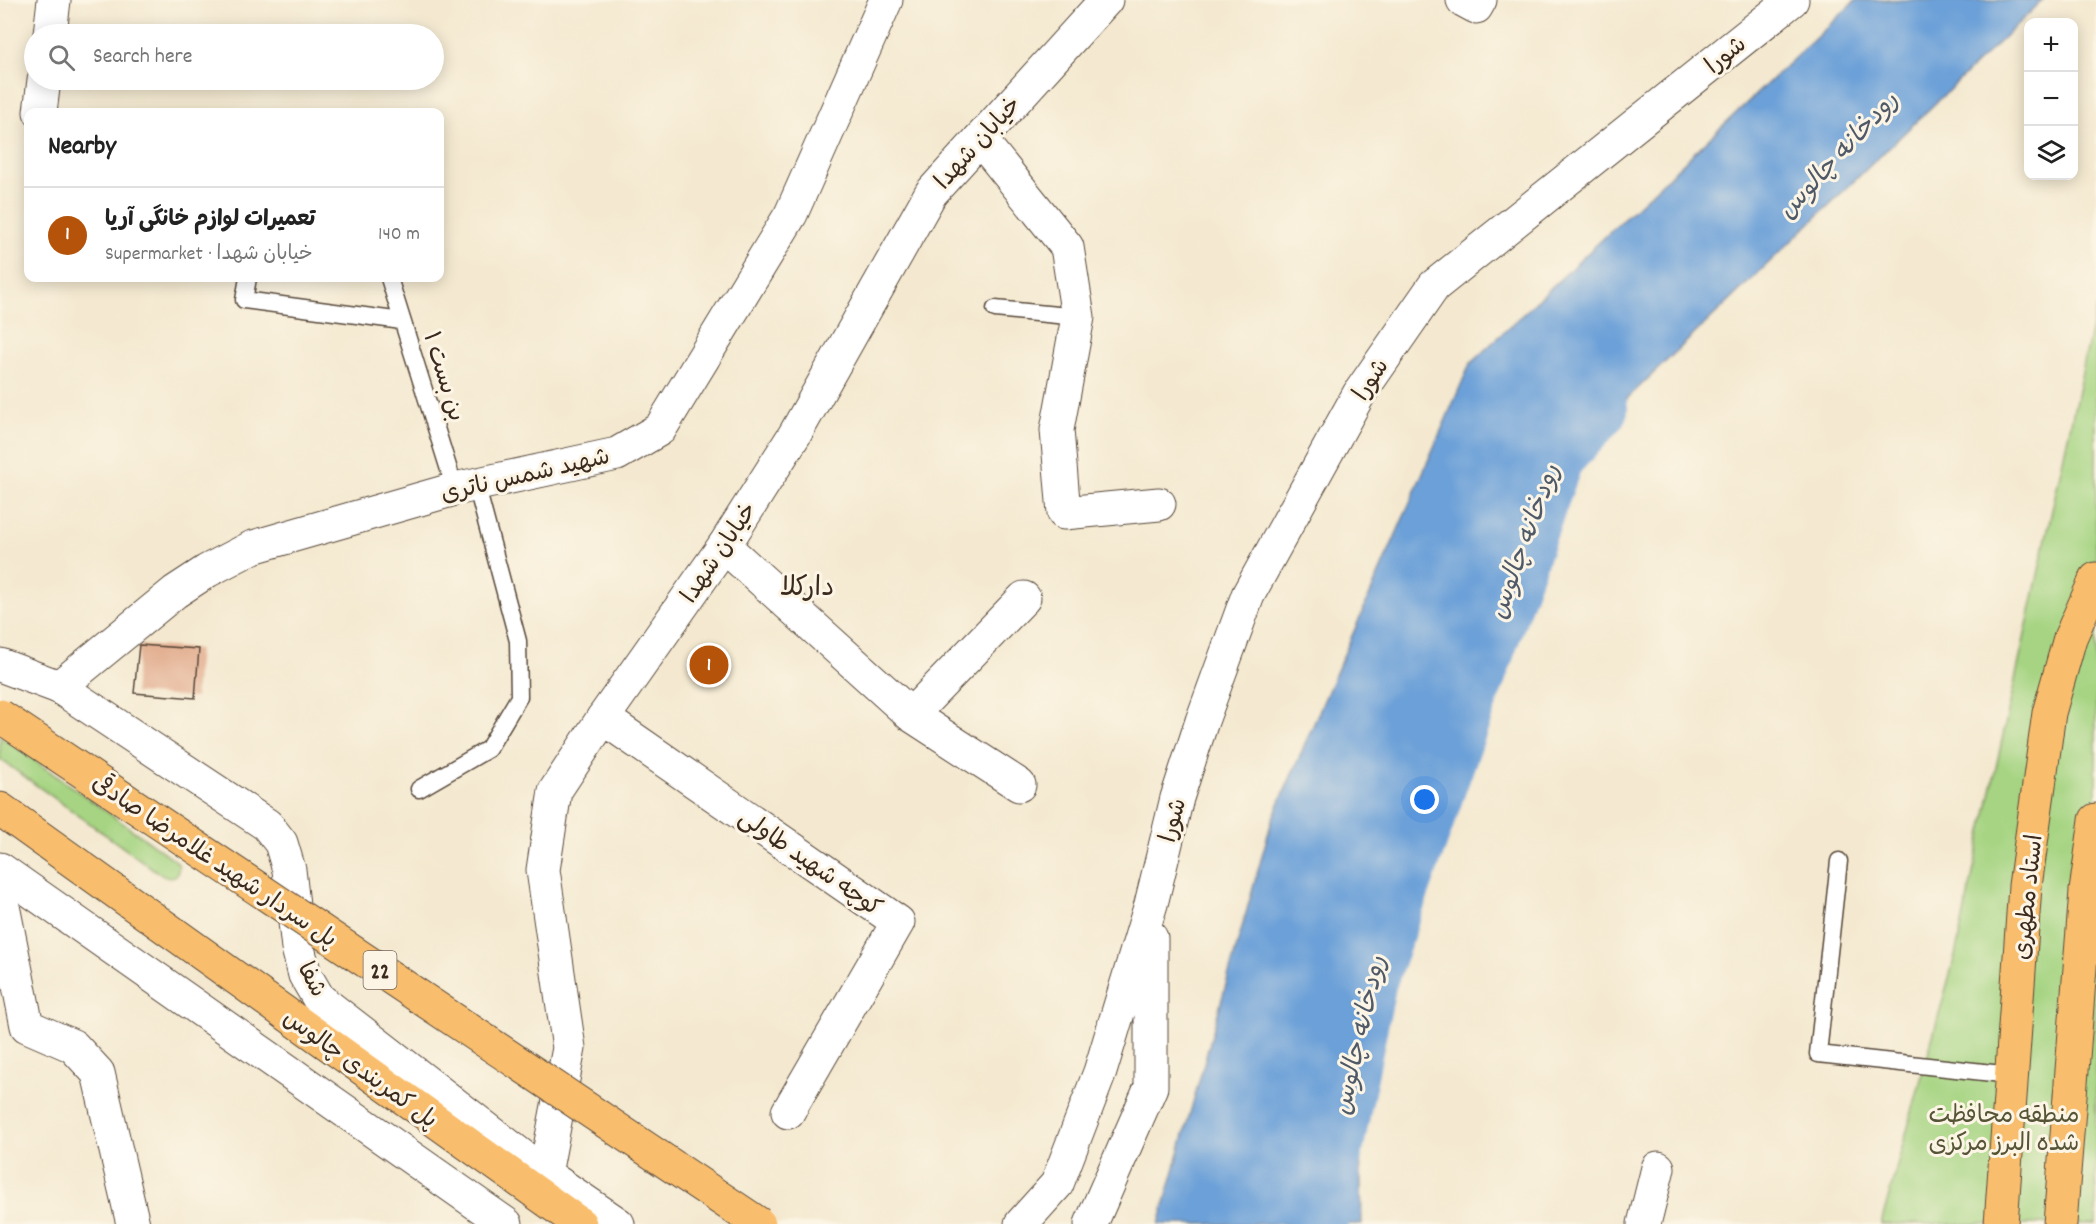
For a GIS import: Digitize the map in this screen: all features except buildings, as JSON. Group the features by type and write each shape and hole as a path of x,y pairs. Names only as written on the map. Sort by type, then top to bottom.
{"main road":[{"name":"استاد مطهری","path":"2001,1224 2025,886 2049,713 2070,638 2096,579"},
{"name":"پل سردار شهید غلامرضا صادقی","path":"0,716 759,1224"},
{"name":"پل کمربندی چالوس","path":"0,809 580,1224"},
{"path":"2060,1224 2086,891 2096,820"}],"street":[{"path":"51,24 54,0"},
{"name":"شهید شمس ناتری","path":"59,687 175,592 207,570 253,547 466,486 616,454 660,429 791,214 886,0"},
{"name":"خیابان شهدا","path":"545,1174 570,1048 543,870 555,791 603,718 724,546 795,434 931,193 1106,0"},
{"path":"1463,0 1476,7 1480,0"},
{"name":"شورا","path":"1021,1224 1057,1184 1100,1072 1150,904 1177,798 1202,721 1248,596 1359,394 1434,286 1792,0"},
{"path":"40,108 43,90"},
{"path":"980,139 1067,247 1078,317 1057,430 1064,513 1159,504"},
{"path":"724,546 911,715 1019,785"},
{"path":"911,715 1024,598"},
{"name":"شفا","path":"0,665 59,687 267,825 280,843 289,870 298,948 305,975 319,999 545,1174 618,1224"},
{"name":"کوچه شهید طاولی","path":"603,718 898,922 788,1112"},
{"path":"0,869 507,1224"},
{"path":"0,891 27,1026 73,1046 98,1073 133,1224"},
{"name":"شورا","path":"1091,1224 1150,1087 1150,904"},
{"path":"1644,1224 1658,1168"}],"lane":[{"path":"247,282 244,300 402,321"},
{"name":"بن بست ۱","path":"389,282 402,321 466,486 518,641 519,697 488,749 419,789"},
{"path":"995,309 1078,317"},
{"path":"1839,861 1818,1054 2012,1075"}],"green space":[{"name":"منطقه محافظت شده البرز مرکزی","path":"2096,308 2096,1224 1881,1224 1955,956"},
{"path":"0,736 176,861 179,866 177,875 172,878 163,876 0,759"}],"water":[{"path":"1856,0 2043,0 1514,507 1355,946 1362,1224 1159,1224 1272,820 1470,364"}],"waterway":[{"name":"رودخانه چالوس","path":"1317,1224 1366,980 1553,456 1597,409"}],"place":[{"name":"تعمیرات لوازم خانگی آریا","path":"709,665"}],"district":[{"name":"دارکلا","path":"807,586"}]}
